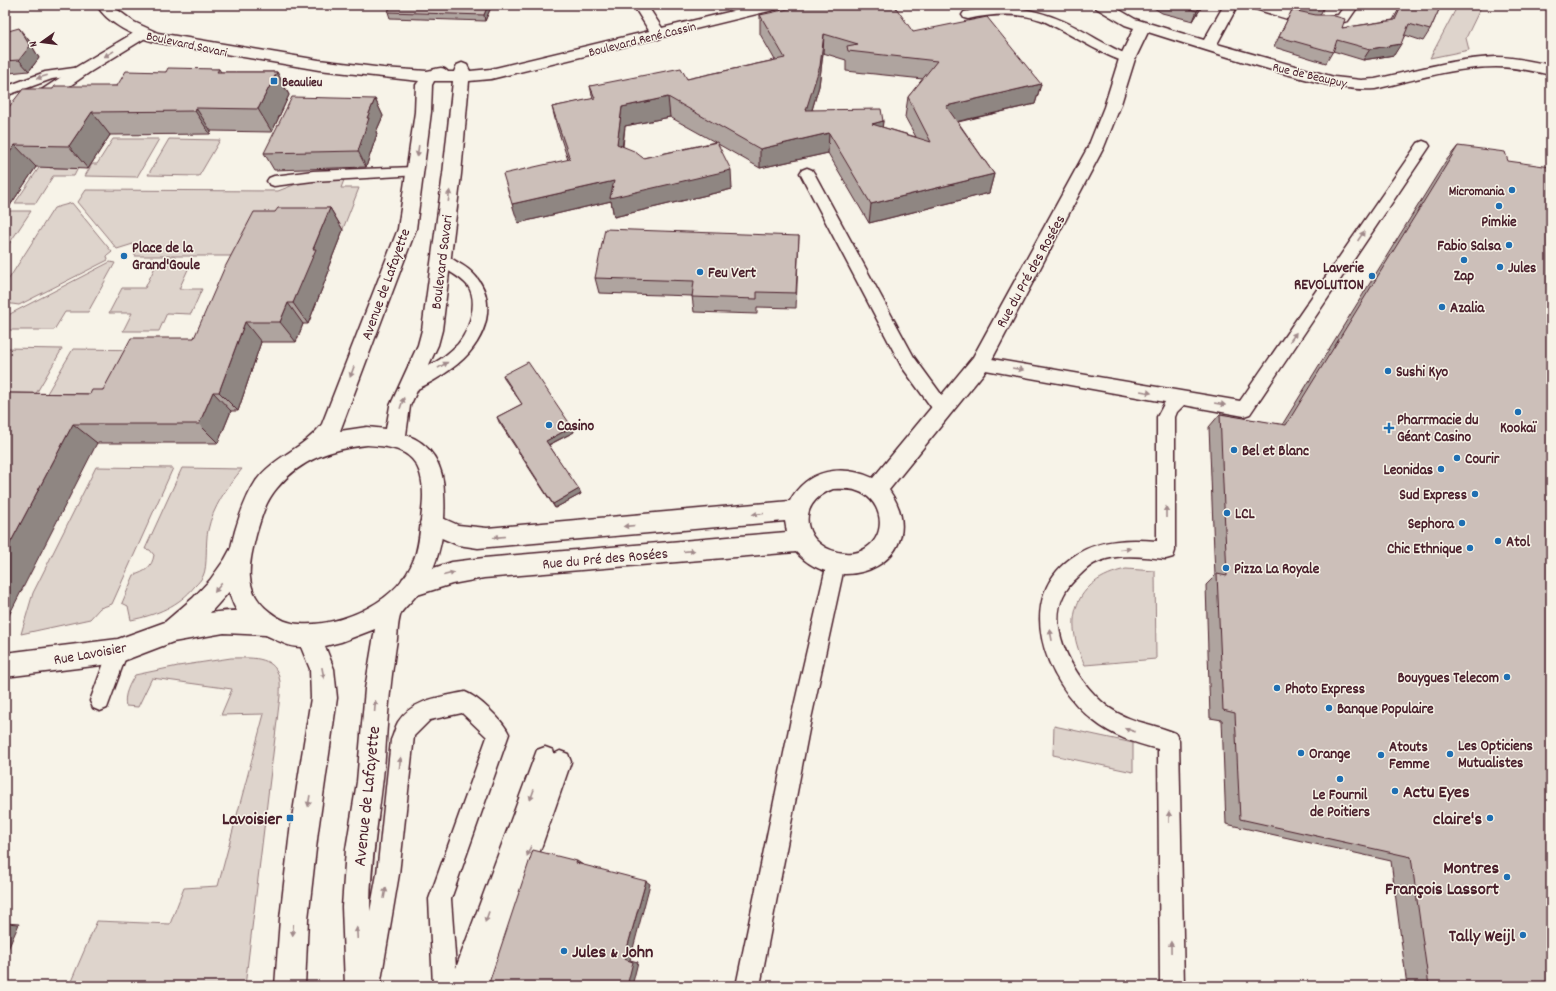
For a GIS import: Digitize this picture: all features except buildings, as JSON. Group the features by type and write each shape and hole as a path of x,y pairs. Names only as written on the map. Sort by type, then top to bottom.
{"street":[{"name":"Boulevard Savari","path":"104,5 106,9 128,26 142,34 256,56 309,71 426,81"},
{"path":"640,5 658,34"},
{"name":"Boulevard René Cassin","path":"459,71 491,74 776,5"},
{"name":"Rue de Beaupuy","path":"1101,5 1122,18 1143,26 1320,79 1348,84 1375,84 1459,66 1496,62 1521,64 1551,70"},
{"path":"1208,46 1230,5"},
{"path":"1257,5 1299,18 1323,22 1343,18 1352,5"},
{"name":"Rue du Pré des Rosées","path":"875,491 943,410 980,363 1096,147 1112,107 1127,59 1143,26"},
{"path":"5,122 81,71 142,34"},
{"name":"Boulevard Savari","path":"256,56 296,57 459,71 454,159 432,330 428,345 400,406 394,441"},
{"path":"426,81 436,73 459,71"},
{"name":"Avenue de Lafayette","path":"314,448 331,428 406,229 426,81"},
{"name":"Avenue de Lafayette","path":"367,436 382,437 394,441 409,445 420,452 427,463 433,483 434,503 429,545 424,565 411,586 390,608 363,624 336,632 309,636 295,635 266,624 254,614 241,593 238,577 239,555 251,512 259,494 275,475 314,448 332,441 367,436"},
{"path":"831,480 851,480 866,485 875,491 889,508 892,525 888,541 876,555 859,563 836,563 820,558 809,550 802,541 797,530 796,519 797,510 803,497 814,487 831,480"},
{"name":"Rue du Pré des Rosées","path":"431,523 452,534 467,538 487,538 797,510"},
{"name":"Rue du Pré des Rosées","path":"411,586 452,573 484,568 802,541"},
{"name":"Rue Lavoisier","path":"173,631 210,597 234,568 239,555"},
{"name":"Avenue de Lafayette","path":"360,986 356,907 360,849 364,812 370,782 377,689 390,608"},
{"name":"Rue Lavoisier","path":"5,665 118,651 173,631 224,622 266,624"},
{"path":"290,986 294,919 304,831 324,698 322,669 309,636"}],"lane":[{"path":"968,15 992,10 1012,10 1030,13 1061,24 1110,53 1127,59"},
{"path":"5,92 50,74 81,71"},
{"path":"980,363 1244,409 1423,146"},
{"path":"274,181 313,176 414,172"},
{"path":"807,173 908,362 943,410"},
{"path":"410,385 448,363 462,351 471,339 478,324 480,306 478,293 474,283 468,277 441,259"},
{"path":"1172,986 1168,740 1149,736 1122,727 1100,714 1080,696 1066,677 1055,655 1050,631 1050,613 1058,586 1068,574 1084,560 1102,552 1123,548 1148,548 1166,551 1166,417 1170,408 1181,398"},
{"path":"748,986 801,719 836,563"},
{"path":"100,701 118,651"},
{"path":"368,986 388,874 402,740 406,729 424,711 465,702 500,734 440,899 445,986"},
{"path":"461,986 553,760 481,986"}],"shaded area":[{"path":"1458,5 1482,5 1466,38 1469,50 1430,58"},
{"path":"113,139 159,139 137,177 85,176 92,164 97,164"},
{"path":"169,139 220,140 199,176 148,175"},
{"path":"43,162 50,168 78,168 74,176 53,176 36,203 15,203"},
{"path":"330,179 344,180 341,188 359,188 341,234 240,256 135,256 133,244 117,249 78,202 86,190 278,191 304,181"},
{"path":"72,203 112,252 107,256 108,260 19,305 5,303 5,285 54,208"},
{"path":"9,211 31,211 5,250 5,217"},
{"path":"110,262 115,263 88,312 65,312 54,330 5,330 5,322 10,314"},
{"path":"156,265 190,265 179,289 202,289 191,314 167,313 159,331 123,331 132,313 109,313 122,288 145,288"},
{"path":"5,348 62,349 30,404 5,404"},
{"path":"73,349 155,350 136,389 39,407"},
{"path":"96,467 173,468 112,604 100,608 90,619 21,634 33,593"},
{"path":"182,468 242,469 226,490 213,513 207,535 205,572 203,576 189,593 166,609 131,620 128,606 122,603 134,575 145,571 152,563 154,555 150,550 145,549"},
{"path":"1126,569 1155,571 1156,659 1085,665 1074,633 1074,618 1077,604 1084,592 1094,582 1108,574"},
{"path":"231,658 253,658 266,661 276,670 280,684 280,696 245,986 69,986 97,921 170,924 184,888 218,886 264,714 221,715 232,689 152,678 138,707 126,706 125,698 135,675 178,666"},
{"path":"1054,726 1133,743 1133,772 1053,755"}],"place":[{"name":"Beaulieu","path":"274,81"},
{"name":"Micromania","path":"1512,190"},
{"name":"Pimkie","path":"1499,206"},
{"name":"Fabio Salsa","path":"1509,245"},
{"name":"Place de la Grand'Goule","path":"124,256"},
{"name":"Zap","path":"1464,260"},
{"name":"Jules","path":"1500,267"},
{"name":"Feu Vert","path":"700,272"},
{"name":"Laverie REVOLUTION","path":"1372,276"},
{"name":"Azalia","path":"1442,307"},
{"name":"Sushi Kyo","path":"1388,371"},
{"name":"Kookaï","path":"1518,412"},
{"name":"Casino","path":"549,425"},
{"name":"Pharrmacie du Géant Casino","path":"1389,428"},
{"name":"Bel et Blanc","path":"1234,450"},
{"name":"Courir","path":"1457,458"},
{"name":"Leonidas","path":"1441,469"},
{"name":"Sud Express","path":"1475,494"},
{"name":"LCL","path":"1227,513"},
{"name":"Sephora","path":"1462,523"},
{"name":"Atol","path":"1498,541"},
{"name":"Chic Ethnique","path":"1470,548"},
{"name":"Pizza La Royale","path":"1226,568"},
{"name":"Bouygues Telecom","path":"1507,677"},
{"name":"Photo Express","path":"1277,688"},
{"name":"Banque Populaire","path":"1329,708"},
{"name":"Orange","path":"1301,753"},
{"name":"Les Opticiens Mutualistes","path":"1450,754"},
{"name":"Atouts Femme","path":"1381,755"},
{"name":"Le Fournil de Poitiers","path":"1340,779"},
{"name":"Actu Eyes","path":"1395,791"},
{"name":"Lavoisier","path":"290,818"},
{"name":"claire's","path":"1490,818"},
{"name":"Montres François Lassort","path":"1507,877"},
{"name":"Tally Weijl","path":"1523,935"},
{"name":"Jules & John","path":"564,951"}]}
